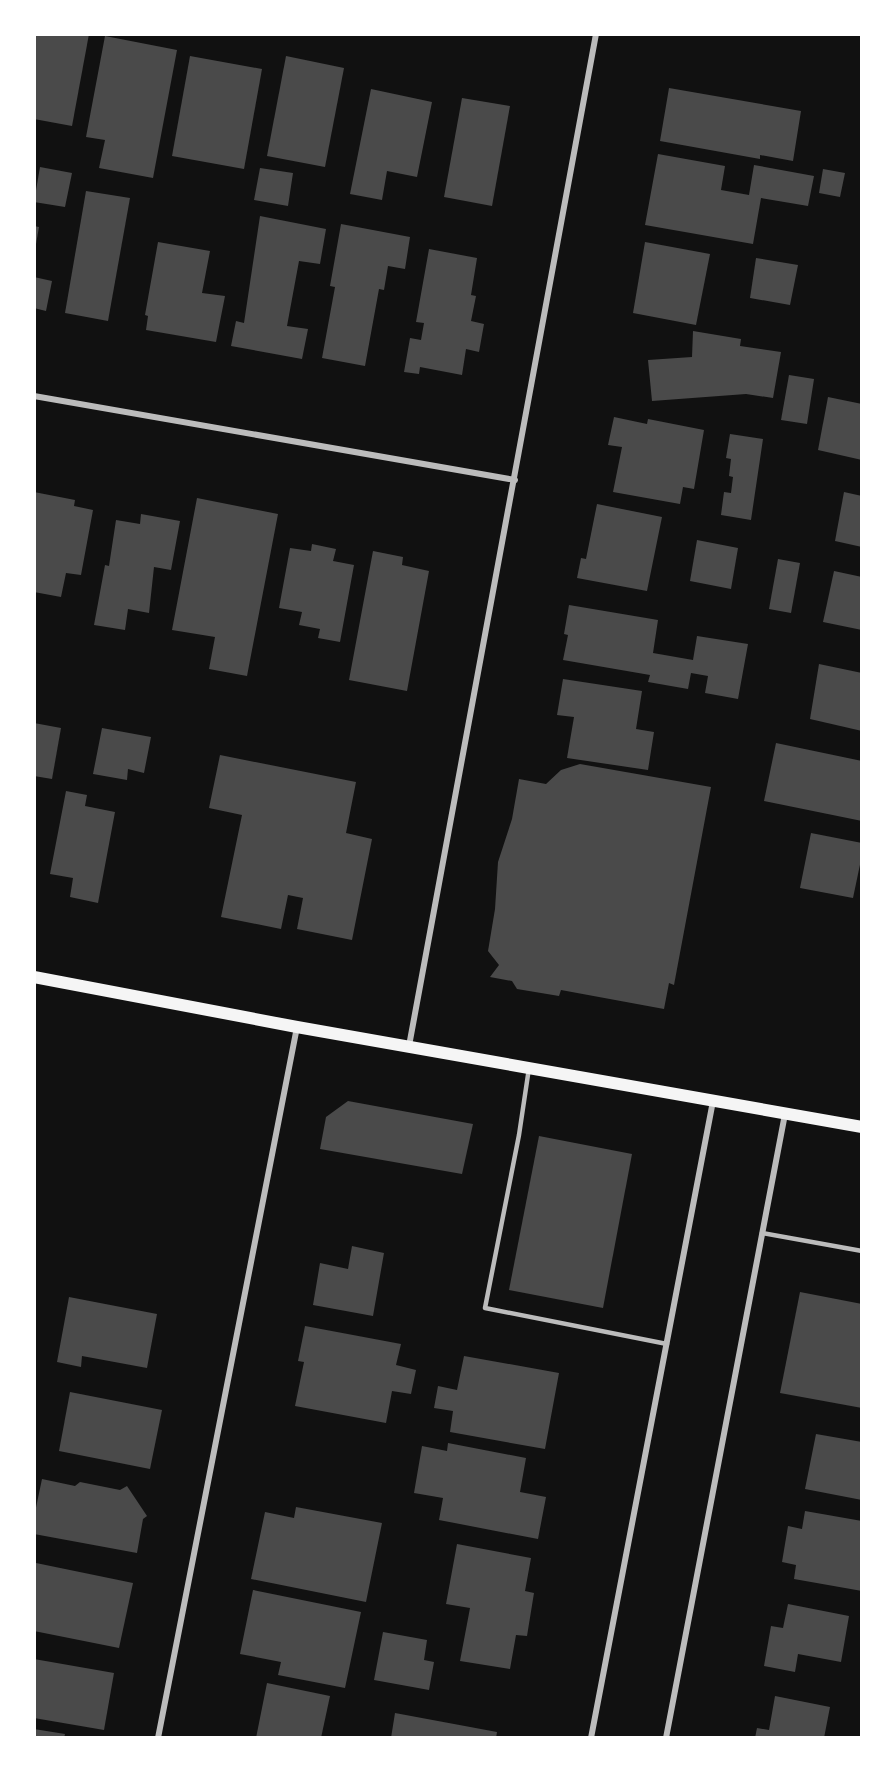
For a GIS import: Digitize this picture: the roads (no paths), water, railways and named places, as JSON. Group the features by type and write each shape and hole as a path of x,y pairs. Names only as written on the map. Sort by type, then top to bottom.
{"main road":[{"path":"34,977 861,1127"}],"street":[{"path":"409,1046 596,34"},
{"path":"34,396 514,480"},
{"path":"158,1737 297,1026"},
{"path":"591,1737 713,1101"},
{"path":"666,1737 785,1114"}],"lane":[{"path":"529,1068 519,1135 485,1308 667,1344"},
{"path":"762,1233 861,1251"}]}
